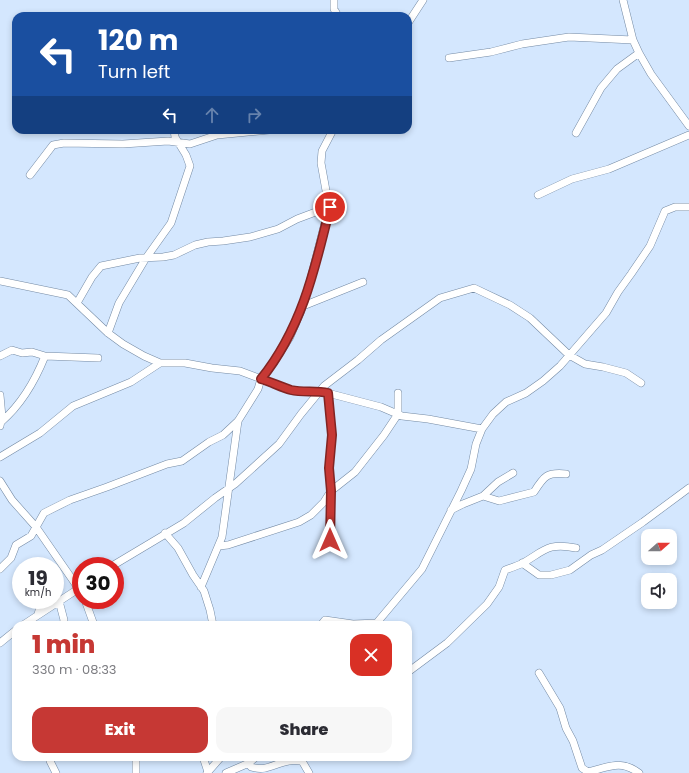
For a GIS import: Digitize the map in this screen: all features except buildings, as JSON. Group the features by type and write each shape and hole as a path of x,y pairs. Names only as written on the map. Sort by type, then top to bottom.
{"street":[{"path":"334,0 334,9 336,12"},
{"path":"412,17 423,0"},
{"path":"623,0 633,40 639,53 651,74 689,126"},
{"path":"449,58 491,52 522,44 569,37 633,40"},
{"path":"576,133 601,88 617,68 639,53"},
{"path":"108,333 119,303 146,258 171,223 190,166 175,134"},
{"path":"30,175 53,145 64,143 123,144 168,141 190,144 217,135 227,134"},
{"path":"0,569 11,558 16,545 31,536 44,513 70,500 107,488 167,464 182,461 209,442 223,435 238,421 258,389 261,379 290,337 303,306 330,207 321,163 322,151 331,134"},
{"path":"538,195 572,178 609,169 689,135"},
{"path":"77,303 92,277 101,266 146,258 174,255 195,245 250,237 278,229 330,207"},
{"path":"378,621 422,569 471,469 476,444 482,429 493,414 506,402 543,381 560,366 606,313 618,292 632,274 650,246 665,211 675,207 689,207"},
{"path":"0,281 68,295 108,333 123,344 160,363 185,362 212,368 240,371 290,390 311,392 320,391 381,407 402,416 428,419 482,429"},
{"path":"303,306 363,282"},
{"path":"124,559 184,523 252,470 279,444 324,386 381,340 440,298 474,288 510,305 530,318 569,355 585,364 626,373 641,383"},
{"path":"0,356 12,350 22,353 32,352 46,356 98,358"},
{"path":"1,424 27,392 36,378 46,356"},
{"path":"0,457 40,434 73,406 131,382 141,377 160,363"},
{"path":"328,393 332,435 329,468 331,491 330,540"},
{"path":"219,546 228,545 300,522 311,515 324,502 331,491 355,472 384,434 398,414 398,393"},
{"path":"0,395 2,417 1,424"},
{"path":"201,587 222,537 238,421"},
{"path":"451,510 484,496 498,482 513,473"},
{"path":"484,496 499,501 510,499 534,492 541,480 547,474 566,474"},
{"path":"0,481 12,500 36,527 53,557"},
{"path":"522,563 539,574 551,575 570,570 591,554 602,550 643,522 689,488"},
{"path":"165,533 178,548 192,575 204,591 212,621"},
{"path":"412,669 447,643 487,604 499,587 505,570 522,563 543,549 556,546 576,548"},
{"path":"64,572 72,580"},
{"path":"38,614 39,609"},
{"path":"28,621 46,609"},
{"path":"61,609 64,621"},
{"path":"88,609 93,621"},
{"path":"0,643 12,633"},
{"path":"539,673 560,708 566,728 573,741 582,768 588,772 619,764 628,766 639,773"},
{"path":"50,761 56,773"},
{"path":"136,761 136,773"},
{"path":"204,761 207,772"},
{"path":"207,772 217,761"},
{"path":"226,773 251,761"},
{"path":"249,763 251,767 258,769 273,767 289,761 302,761 309,773"}],"route":[{"path":"330,207 301,311 290,337 261,379 290,390 311,392 320,391 328,393 332,435 329,468 331,491 330,540"}]}
